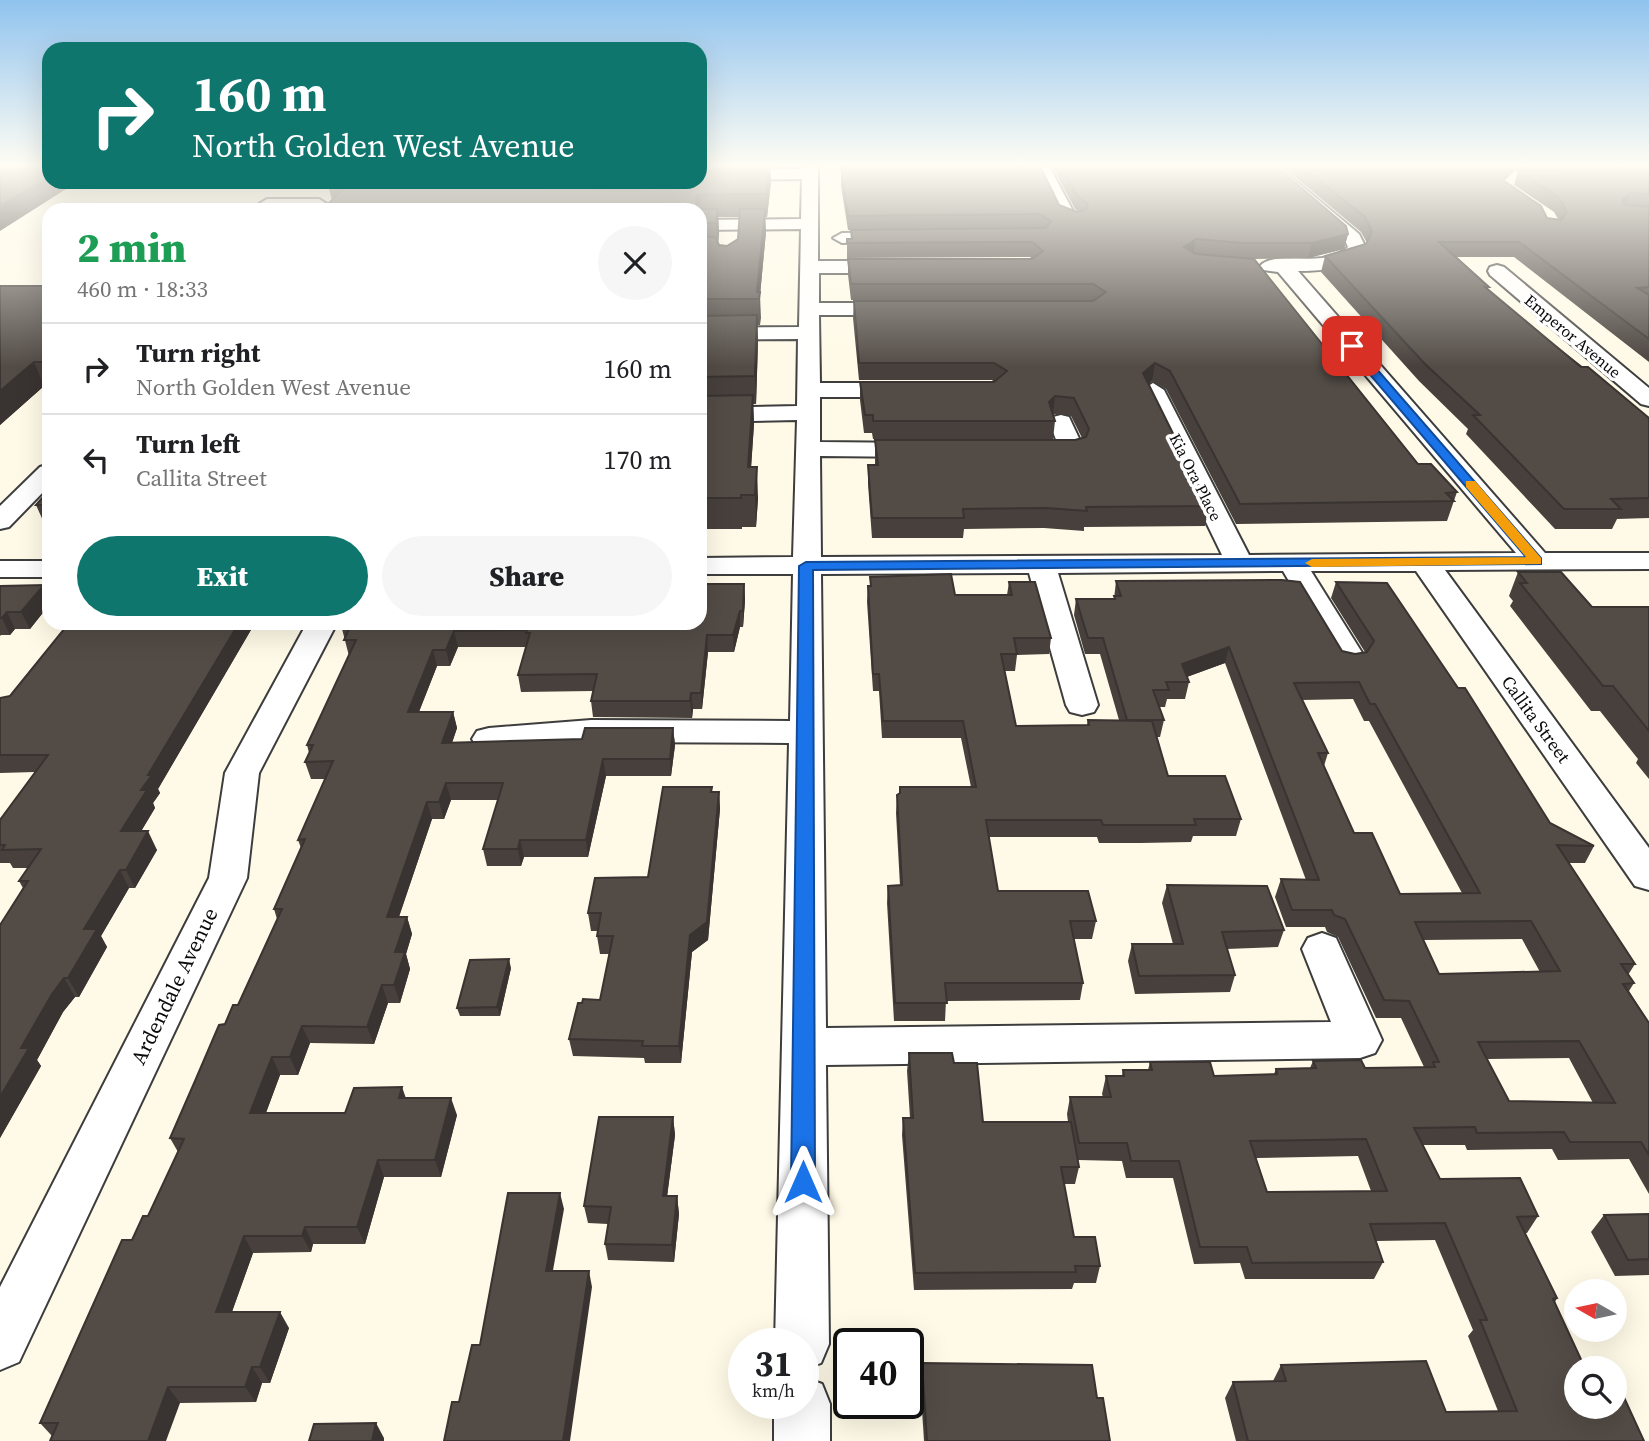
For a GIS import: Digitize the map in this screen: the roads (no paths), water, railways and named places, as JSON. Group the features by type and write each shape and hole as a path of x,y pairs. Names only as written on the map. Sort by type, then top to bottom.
{"street":[{"path":"729,244 731,233"},
{"path":"802,1328 809,233"},
{"path":"811,233 842,238 915,237"},
{"path":"1246,266 1329,263 1346,258 1357,248 1347,233"},
{"path":"1283,266 1537,561"},
{"path":"809,267 910,267"},
{"name":"Emperor Avenue","path":"1497,271 1649,399"},
{"path":"809,309 916,309"},
{"path":"707,338 937,450"},
{"path":"707,413 807,388 926,390"},
{"name":"Kia Ora Place","path":"1153,390 1240,564"},
{"path":"1015,449 1072,449 1061,422"},
{"path":"0,522 42,479"},
{"path":"707,566 1537,561 1645,565"},
{"name":"Callita Street","path":"1423,562 1649,876"},
{"path":"1292,563 1350,659"},
{"path":"1041,564 1082,705"},
{"path":"0,569 42,569"},
{"name":"Ardendale Avenue","path":"0,1343 228,878 242,773 318,630"},
{"path":"489,740 591,732 806,732"},
{"path":"804,1048 859,1044 1360,1040 1322,949"},
{"path":"802,1419 802,1441"}]}
